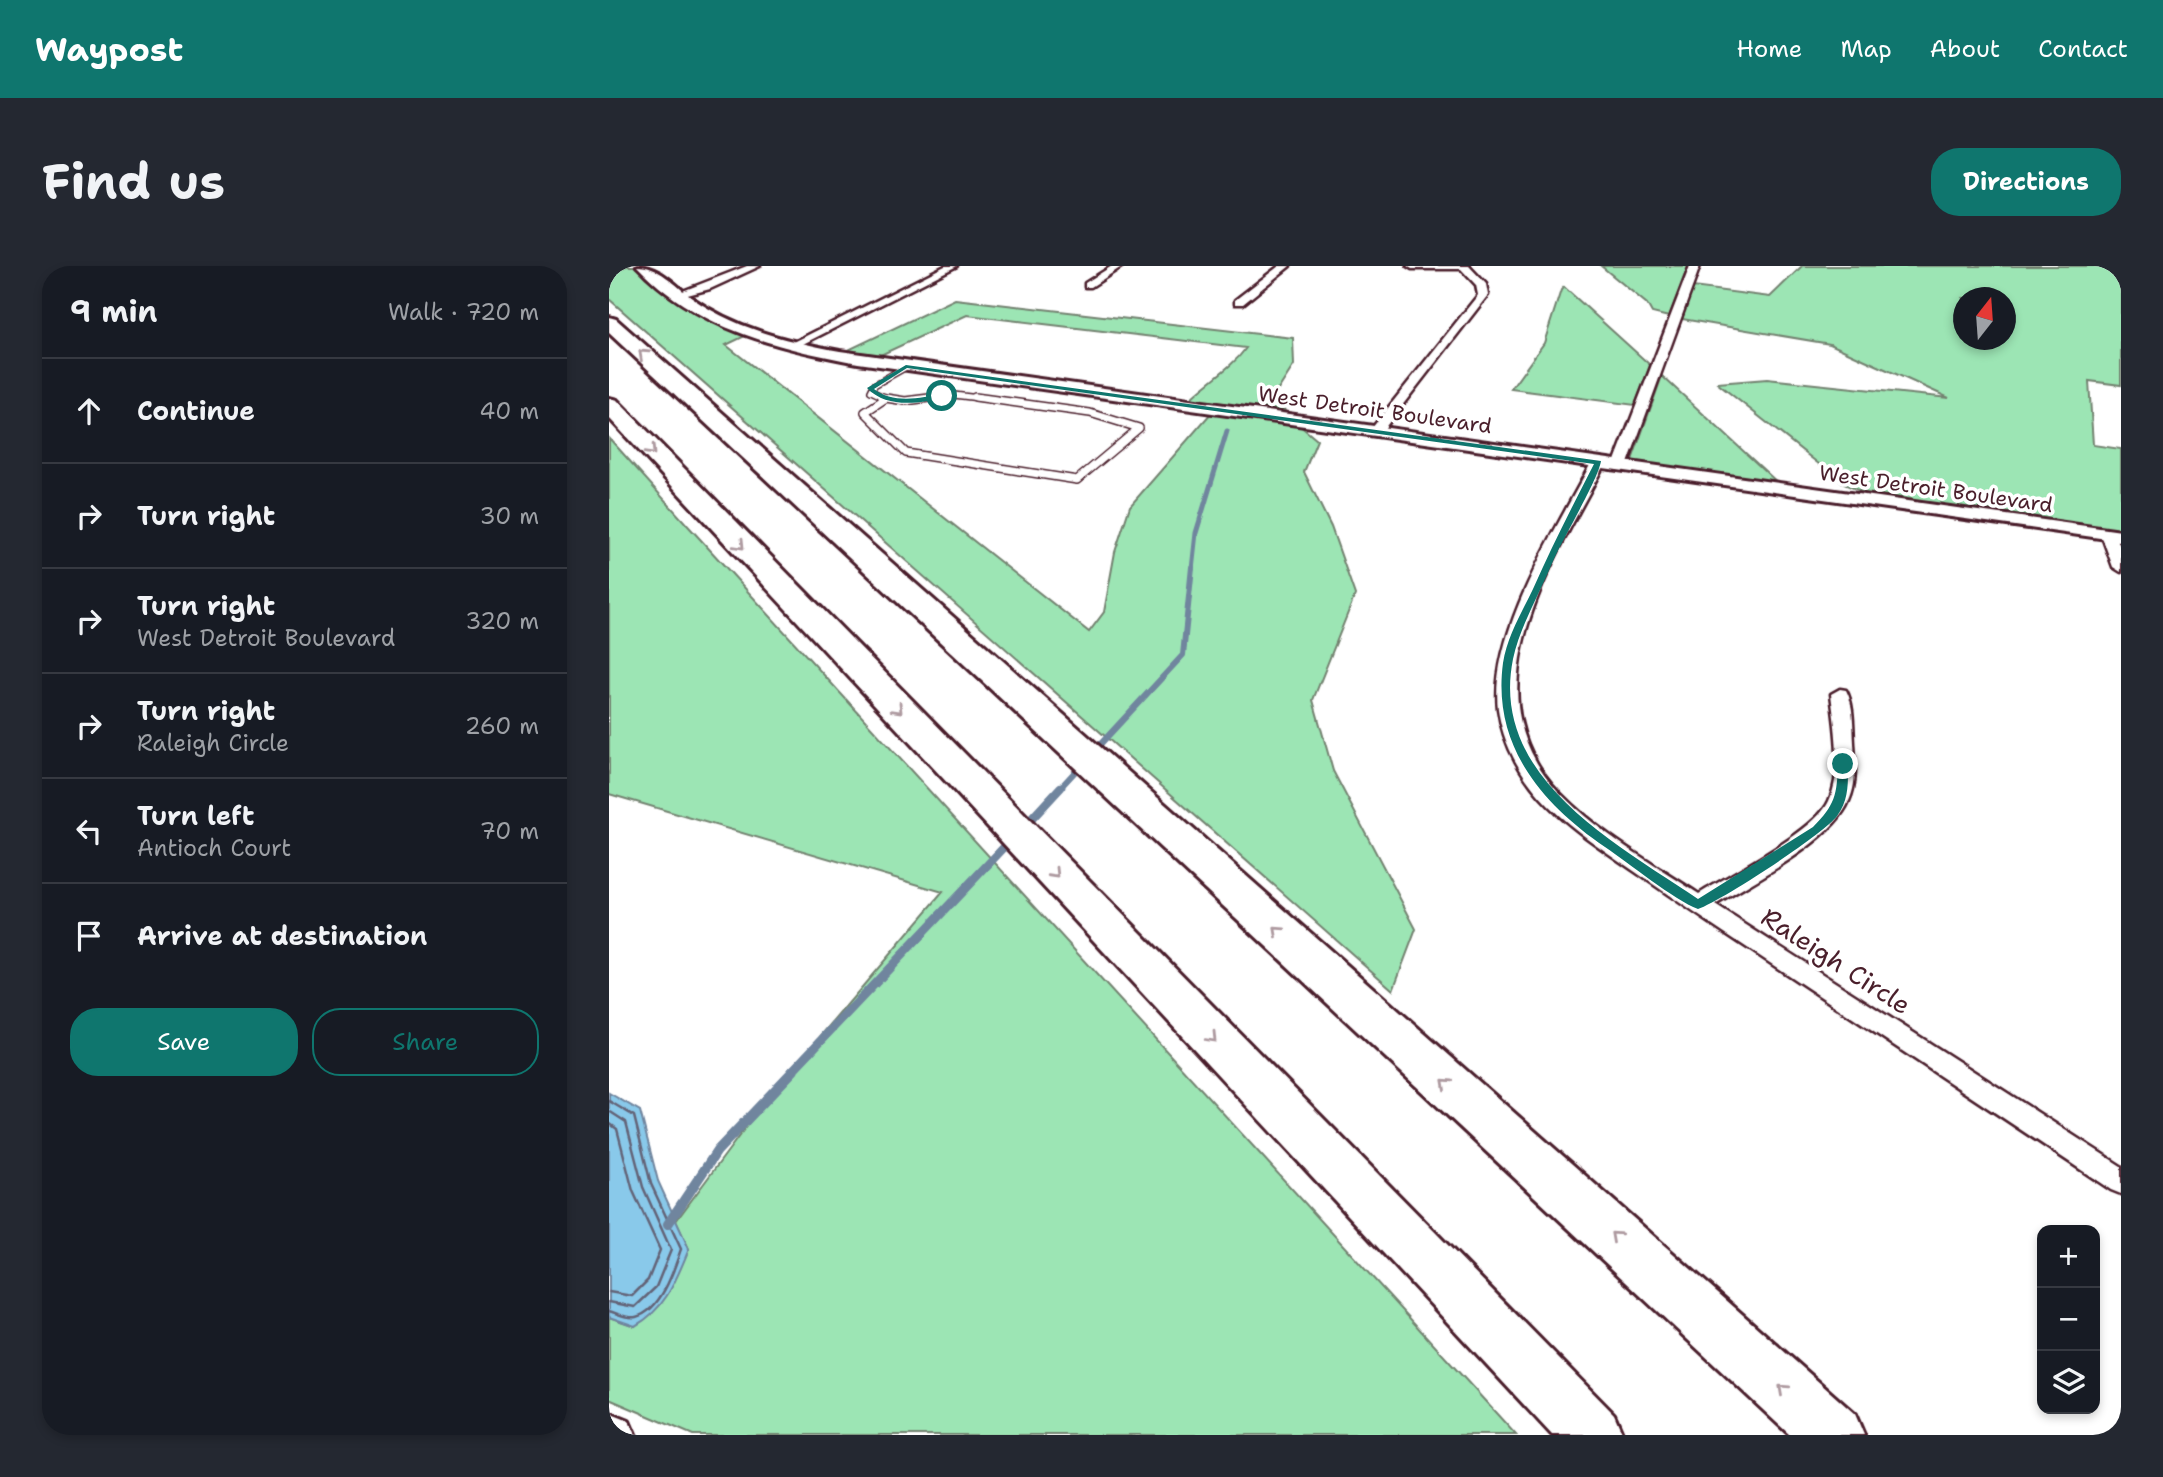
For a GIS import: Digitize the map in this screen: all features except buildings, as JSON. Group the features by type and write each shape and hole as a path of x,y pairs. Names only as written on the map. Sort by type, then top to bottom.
{"highway":[{"path":"609,323 1834,1435"},
{"path":"609,405 1593,1435"}],"street":[{"name":"West Detroit Boulevard","path":"643,266 680,294 726,323 793,345 906,366 2114,535"},
{"path":"680,294 707,287 755,266"},
{"path":"793,345 952,266"},
{"path":"1089,285 1118,266"},
{"path":"1239,302 1285,266"},
{"path":"1376,431 1483,295 1481,284 1464,266 1412,266"},
{"path":"1621,466 1695,266"},
{"name":"Raleigh Circle","path":"1598,463 1557,543 1514,642 1507,673 1507,707 1522,757 1544,788 1595,834 1698,905 2121,1181"},
{"path":"2114,535 2121,568"},
{"path":"1698,905 1817,830 1833,813 1843,793 1844,721 1840,694"},
{"path":"609,1433 615,1435"}],"lane":[{"path":"886,398 865,412 906,453 1077,480 1139,428 1090,413 955,394 918,401 873,394 870,388 906,366"}],"green space":[{"path":"626,266 634,266 696,312 745,336 726,345 1089,632 1104,612 1115,552 1130,506 1211,413 1298,424 1317,440 1304,472 1331,527 1355,595 1313,700 1333,771 1416,929 1393,990 609,299 609,273"},
{"path":"1601,266 1688,266 1669,317 1652,313 1647,304"},
{"path":"1802,266 2121,266 2121,385 2089,381 2093,445 2121,449 2121,531 1871,496 1844,484 1717,383 1767,379 1949,398 1830,344 1682,319 1693,287 1770,297"},
{"path":"1564,287 1650,365 1635,405 1511,389 1544,343"},
{"path":"955,299 1293,338 1294,365 1276,393 1287,415 1188,401 1246,348 967,315 874,358 844,352"},
{"path":"1662,376 1778,483 1631,463"},
{"path":"609,438 1516,1435 693,1435 609,1399 609,1317 635,1326 689,1249 676,1221 765,1101 943,892 609,794"}],"water":[{"path":"609,1093 640,1111 658,1181 689,1249 669,1293 655,1311 635,1326 609,1317"}],"waterway":[{"path":"1192,569 1196,533 1227,431"},
{"path":"1094,751 1183,655 1192,567"},
{"path":"1059,789 1083,763"},
{"path":"1025,826 1061,787"},
{"path":"792,1071 1011,840"},
{"path":"668,1224 717,1151 794,1070"}],"route":[{"path":"942,396 918,401 896,400 879,397 873,394 870,388 906,366 1598,463 1557,543 1508,662 1507,707 1513,732 1522,757 1544,788 1595,834 1698,905 1817,830 1833,813 1843,793 1843,764"}]}
